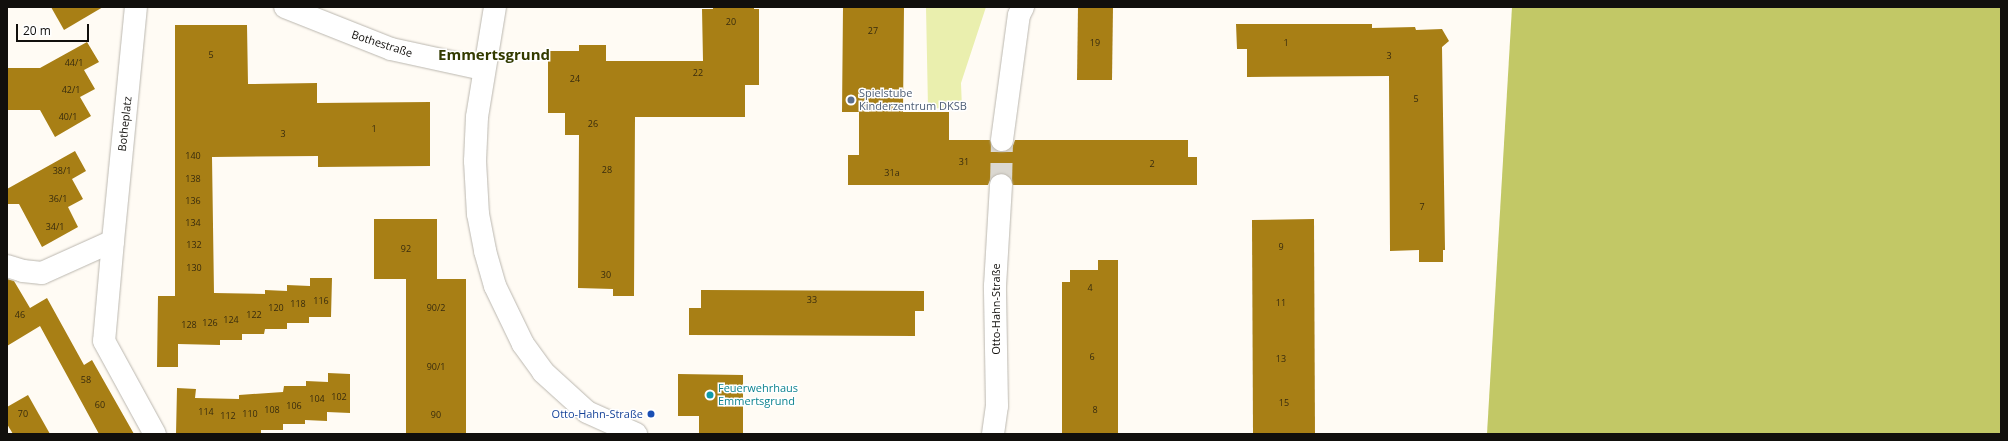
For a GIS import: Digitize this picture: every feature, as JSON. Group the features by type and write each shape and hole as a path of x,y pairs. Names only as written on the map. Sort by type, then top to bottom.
{"street":[{"name":"Botheplatz","path":"136,7 104,341 154,434"},
{"name":"Bothestraße","path":"285,7 391,49 483,69"},
{"path":"495,7 483,69 477,117 476,176 482,236 495,286 523,344 543,372 587,412 636,434"},
{"path":"1002,140 1019,15 1023,7"},
{"name":"Otto-Hahn-Straße","path":"993,434 997,406 995,286 1001,185"},
{"path":"7,266 23,271 42,273 114,241"}],"green space":[{"path":"926,7 986,7 961,83 962,109 928,108"},
{"path":"1512,7 2001,7 2001,434 1487,434"}],"building":[{"path":"51,7 103,7 64,30"},
{"path":"713,7 754,7 754,9 759,9 759,85 745,85 745,117 635,117 634,296 613,296 613,289 578,288 579,135 565,135 565,113 548,113 548,51 579,51 579,45 606,45 606,61 703,61 702,9 713,9"},
{"path":"843,7 904,7 903,112 949,112 949,140 990,140 994,150 1001,152 1012,148 1015,140 1188,140 1188,157 1197,157 1197,185 1013,185 1008,175 1001,173 991,178 988,185 848,185 848,155 859,155 859,112 842,112"},
{"path":"1078,7 1113,7 1112,80 1077,80"},
{"path":"1236,24 1372,24 1372,28 1415,27 1416,30 1442,29 1449,41 1442,47 1445,250 1443,250 1443,262 1419,262 1419,250 1390,251 1389,76 1247,77 1247,49 1237,49"},
{"path":"175,25 247,25 248,84 317,83 317,103 430,102 430,166 318,167 318,156 212,157 214,293 265,294 265,290 287,291 287,285 310,286 310,278 332,278 331,317 309,317 309,323 287,323 287,329 265,329 264,334 242,334 242,340 220,340 220,345 178,344 178,367 157,367 158,296 175,296"},
{"path":"87,42 99,62 84,70 95,89 80,97 91,116 55,137 40,110 7,110 7,68 40,68"},
{"path":"75,151 86,171 72,179 83,199 68,207 78,227 42,247 19,204 7,204 7,189"},
{"path":"374,219 437,219 437,279 466,279 466,434 406,434 406,279 374,279"},
{"path":"1314,219 1315,434 1253,434 1252,220"},
{"path":"1098,260 1118,260 1118,434 1062,434 1062,282 1070,282 1070,270 1098,270"},
{"path":"7,279 14,281 30,308 47,298 84,365 92,360 134,434 99,434 40,326 7,346"},
{"path":"701,290 924,291 924,311 915,311 915,336 689,335 689,308 701,308"},
{"path":"328,373 350,374 350,413 327,412 327,421 305,420 305,424 283,424 283,430 261,430 261,433 176,434 177,388 196,389 195,398 239,399 239,395 283,392 284,386 306,386 306,381 328,382"},
{"name":"Feuerwehrhaus Emmertsgrund","path":"678,374 743,375 743,434 699,434 699,416 678,416"},
{"path":"28,395 50,434 13,434 7,424 7,407"}],"tunnel":[{"path":"1001,185 1002,140"}],"place":[{"name":"Spielstube Kinderzentrum DKSB","path":"851,100"},
{"name":"Feuerwehrhaus Emmertsgrund","path":"710,395"},
{"name":"Otto-Hahn-Straße","path":"651,414"}],"district":[{"name":"Emmertsgrund","path":"494,55"}]}
